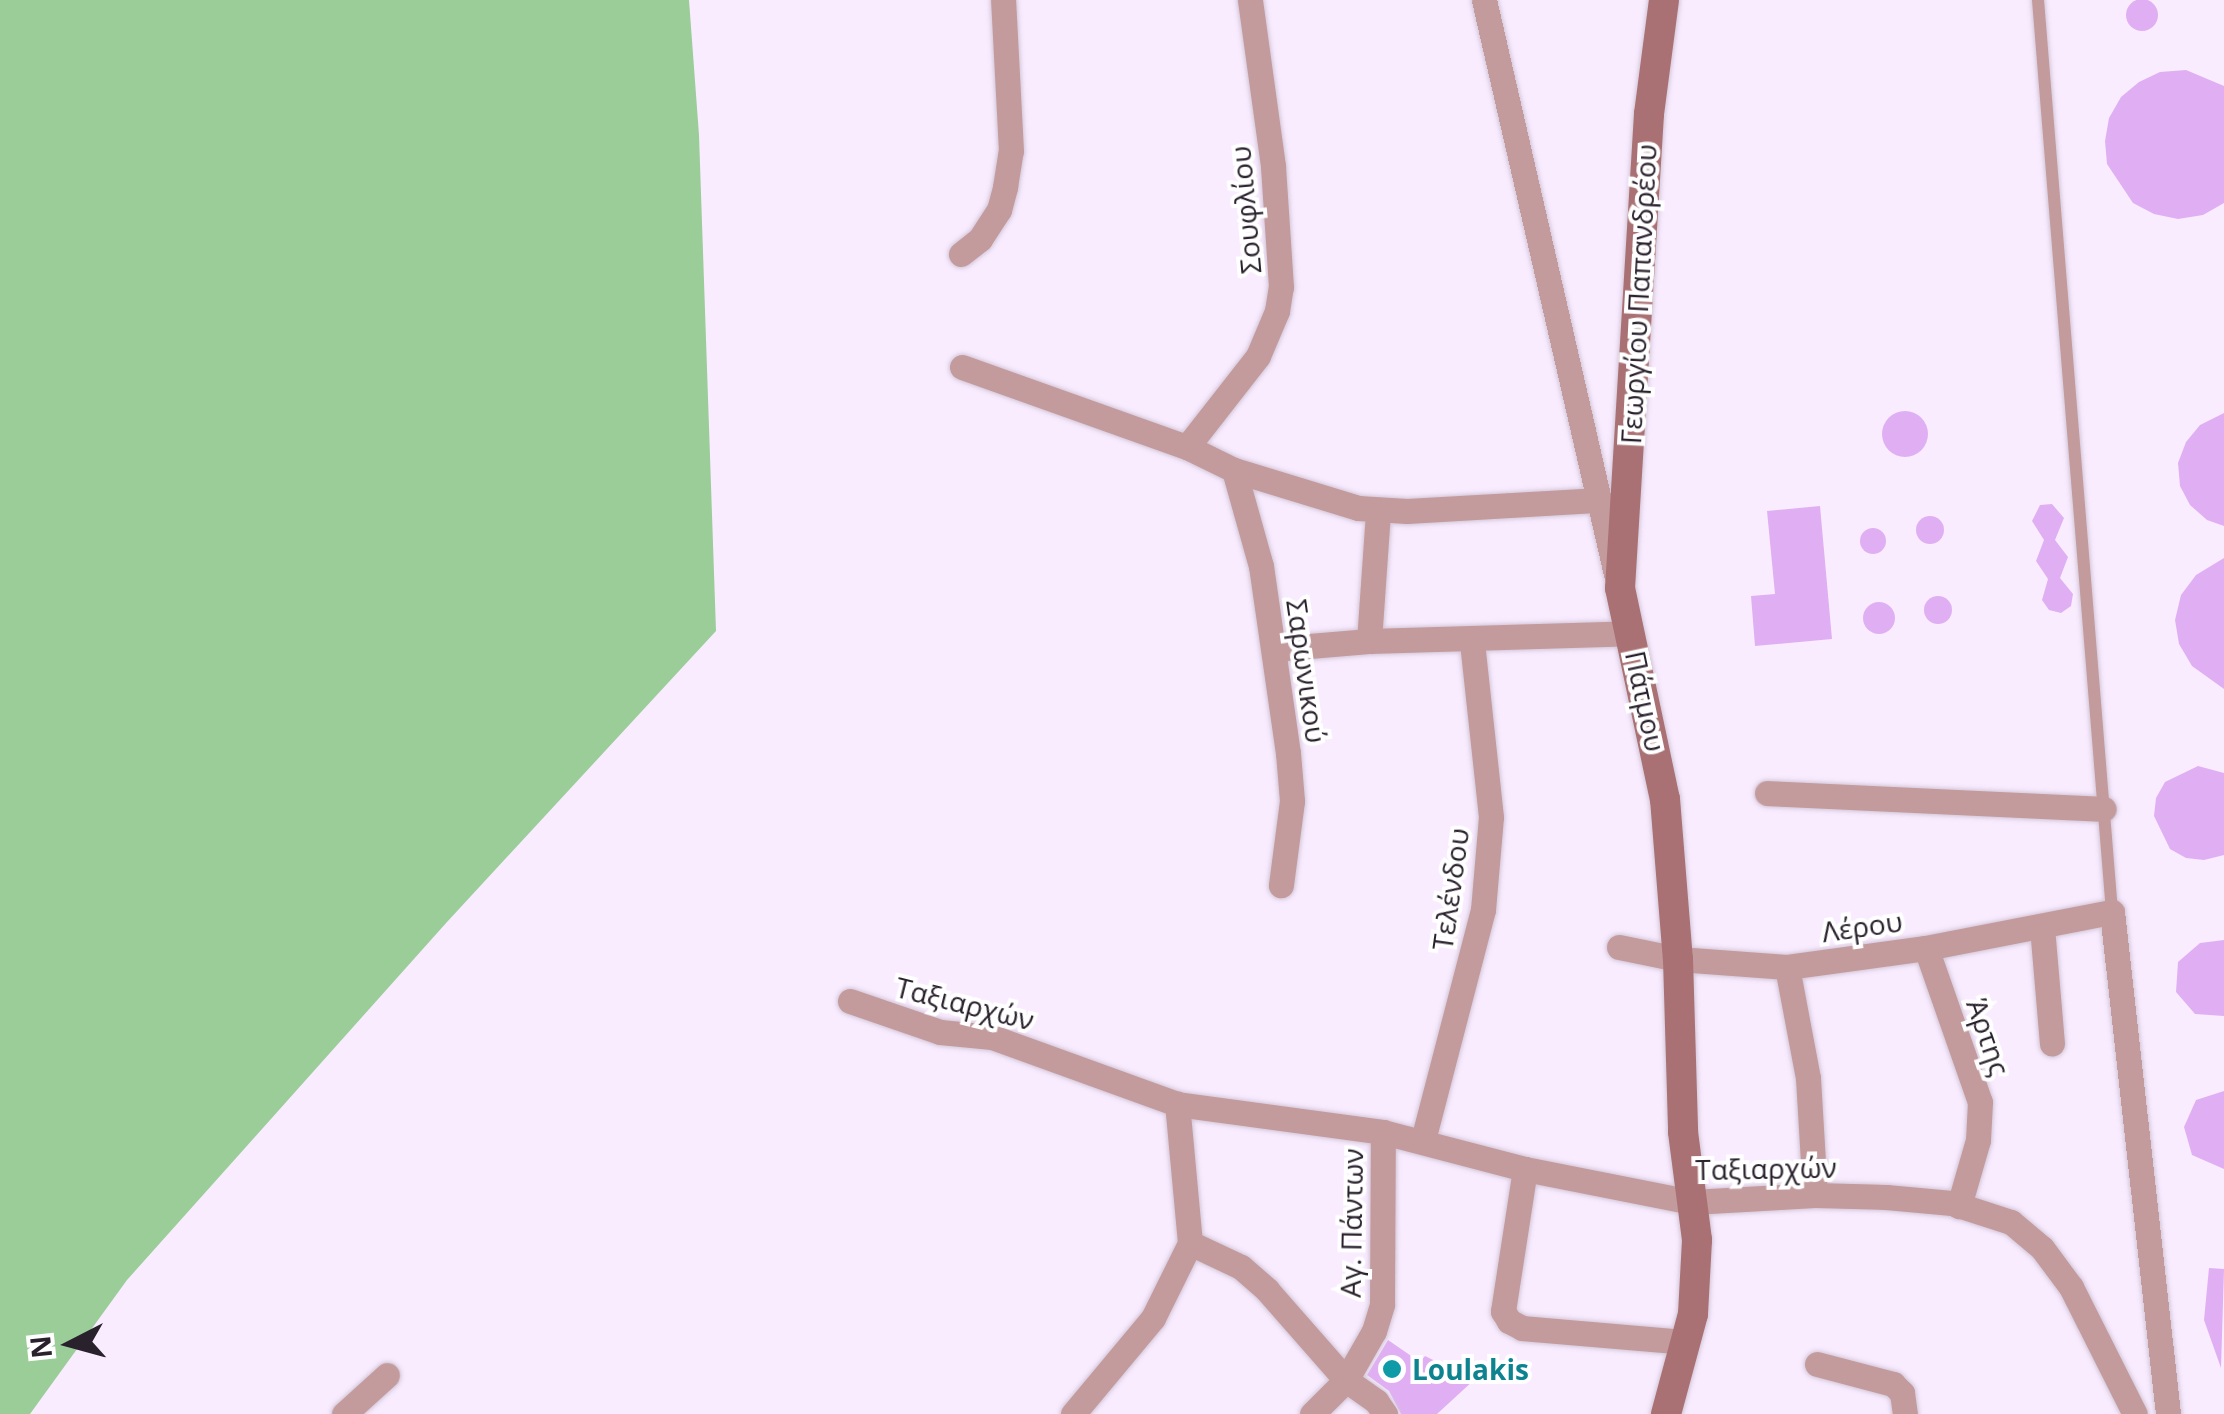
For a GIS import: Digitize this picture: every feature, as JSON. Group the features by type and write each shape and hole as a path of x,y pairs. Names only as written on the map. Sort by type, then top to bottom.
{"street":[{"path":"961,254 980,239 999,210 1005,187 1010,151 1004,0"},
{"name":"Σουφλίου","path":"1187,446 1258,356 1277,311 1281,287 1273,166 1250,0"},
{"name":"Πάτμου","path":"1484,0 1508,114 1572,370 1596,500 1631,633 1666,798 1678,959 1683,1132 1697,1289 1666,1414"},
{"name":"Γεωργίου Παπανδρέου","path":"1620,588 1648,114 1664,0"},
{"path":"962,366 1187,446 1234,470 1378,511 1596,500"},
{"name":"Σαρωνικού","path":"1234,470 1261,566 1292,801 1281,884"},
{"path":"1369,641 1378,511"},
{"path":"1274,649 1369,641 1472,641 1631,633"},
{"name":"Τελένδου","path":"1423,1140 1483,910 1491,817 1472,641"},
{"path":"1767,793 2104,808"},
{"path":"2112,912 2168,1414"},
{"name":"Λέρου","path":"1619,947 1678,959 1787,966 1926,948 2112,912"},
{"path":"2042,926 2052,1044"},
{"name":"Άρτης","path":"1926,948 1980,1102 1978,1140 1959,1206"},
{"path":"1787,966 1808,1078 1815,1195"},
{"name":"Ταξιαρχών","path":"850,1001 940,1032 992,1037 1177,1104 1383,1132 1524,1169 1692,1202 1815,1195 1959,1206 2011,1222 2042,1248 2071,1286 2134,1414"},
{"path":"1073,1414 1153,1318 1190,1243 1177,1104"},
{"name":"Αγ. Πάντων","path":"1312,1414 1346,1380 1374,1331 1386,1284 1383,1132"},
{"path":"1524,1169 1503,1311 1509,1321 1522,1328 1686,1342"},
{"path":"1190,1243 1240,1267 1267,1290 1346,1380 1385,1414"},
{"path":"1817,1364 1894,1384 1902,1393 1905,1414"},
{"path":"344,1414 386,1375"}],"lane":[{"path":"2038,0 2112,912"}],"green space":[{"path":"0,0 689,0 699,135 716,631 447,922 127,1280 30,1414 0,1414"}],"building":[{"path":"2142,-1 2153,4 2158,15 2153,26 2142,31 2131,26 2126,15 2131,4"},
{"path":"2186,70 2224,86 2224,203 2203,215 2178,219 2154,214 2133,203 2107,164 2105,141 2109,118 2121,97 2160,72"},
{"path":"1905,411 1921,418 1928,434 1921,450 1905,457 1889,450 1882,434 1889,418"},
{"path":"2224,413 2224,526 2207,520 2190,505 2180,486 2178,463 2186,442 2200,425"},
{"path":"2052,504 2064,518 2055,540 2068,557 2060,578 2073,594 2071,606 2061,613 2049,610 2042,600 2048,579 2036,561 2044,540 2032,521 2040,505"},
{"path":"1820,506 1832,639 1755,646 1751,596 1775,594 1767,511"},
{"path":"1930,516 1940,520 1944,530 1940,540 1930,544 1920,540 1916,530 1920,520"},
{"path":"1873,528 1882,532 1886,541 1882,550 1873,554 1864,550 1860,541 1864,532"},
{"path":"2224,558 2224,689 2192,666 2179,644 2175,620 2181,595 2196,575"},
{"path":"1938,596 1948,600 1952,610 1948,620 1938,624 1928,620 1924,610 1928,600"},
{"path":"1879,602 1890,607 1895,618 1890,629 1879,634 1868,629 1863,618 1868,607"},
{"path":"2198,766 2224,773 2224,855 2204,860 2186,858 2170,849 2154,816 2156,798 2165,782"},
{"path":"2224,940 2224,1016 2195,1014 2176,992 2178,962 2200,943"},
{"path":"2224,1091 2224,1169 2192,1155 2184,1127 2196,1100"},
{"path":"2209,1268 2224,1269 2221,1368 2204,1320"},
{"path":"1388,1340 1420,1362 1425,1356 1474,1380 1437,1414 1401,1414 1389,1391 1367,1375"}],"place":[{"name":"Loulakis","path":"1392,1369"}]}
